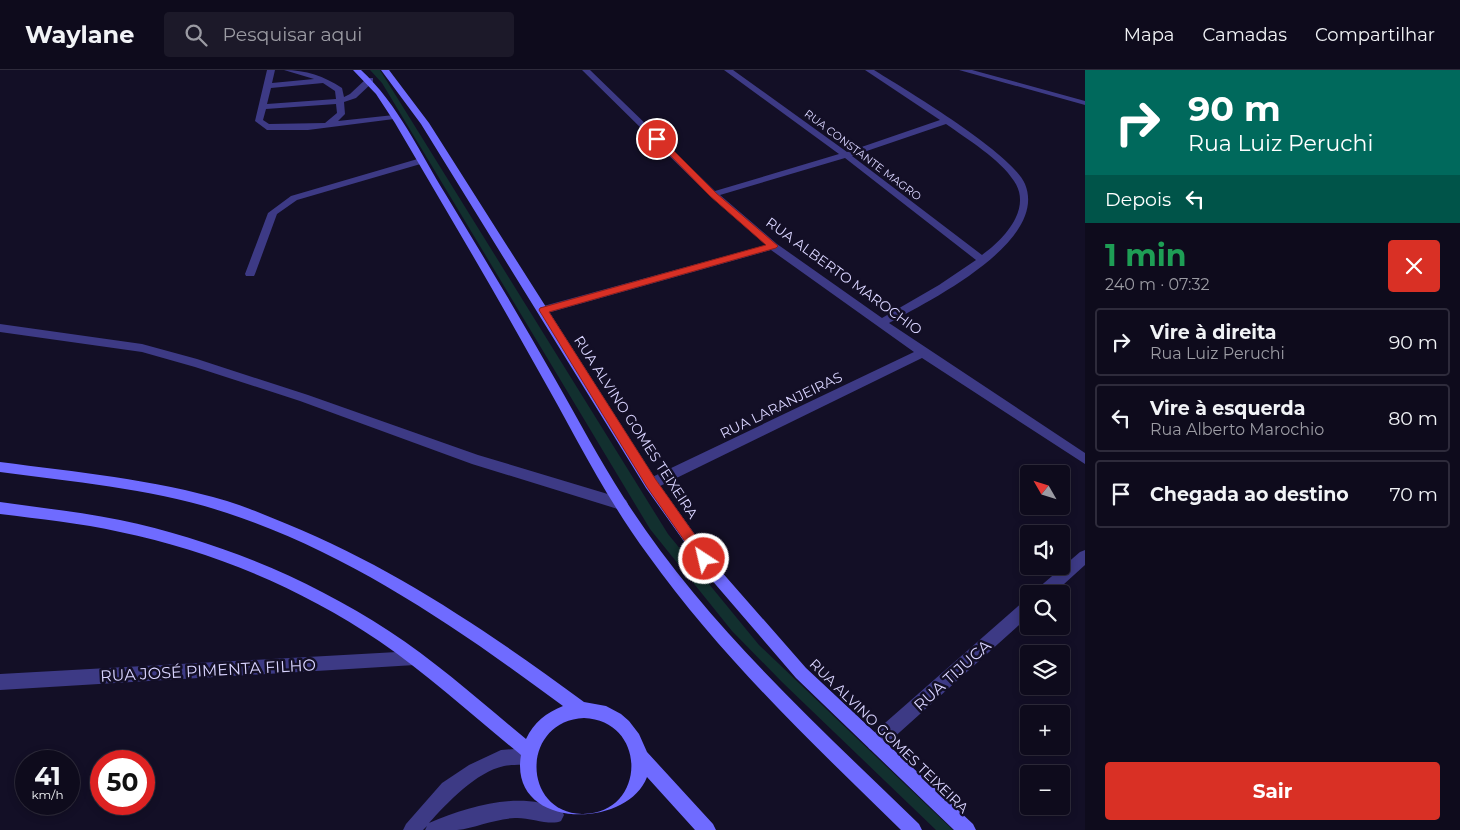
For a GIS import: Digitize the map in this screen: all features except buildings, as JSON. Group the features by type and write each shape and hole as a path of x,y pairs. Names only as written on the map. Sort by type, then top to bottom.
{"main road":[{"path":"357,70 370,80 394,117 512,312 621,504 662,564 711,626 780,700 913,830"},
{"name":"RUA ALVINO GOMES TEIXEIRA","path":"385,70 425,123 544,310 651,484 721,581 801,673 966,830"},
{"path":"0,467 74,476 227,507 299,534 364,565 428,601 510,657 579,708"},
{"path":"0,508 120,526 204,549 286,581 362,622 415,658 530,754"},
{"path":"579,708 594,710 616,720 632,739 638,755 639,775 634,794 623,810 607,820 590,827 555,816 539,799 530,779 530,754 535,737 553,717 579,708"},
{"path":"638,755 707,830"}],"street":[{"path":"271,70 258,121 267,127 286,129 394,117"},
{"path":"288,70 306,73 328,81 339,90 341,114 327,124"},
{"name":"RUA ALBERTO MAROCHIO","path":"586,70 713,194 773,246 923,352 1085,458"},
{"name":"RUA CONSTANTE MAGRO","path":"728,70 846,155 983,261"},
{"path":"869,70 948,120 1002,163 1019,182 1025,205 1016,228 983,261 945,288 883,322"},
{"path":"963,70 1085,103"},
{"path":"262,108 340,101 353,96 370,80"},
{"path":"267,86 328,81"},
{"path":"1072,99 1085,94"},
{"path":"713,194 846,155 948,120"},
{"path":"250,274 273,213 283,205 294,198 421,161"},
{"path":"544,310 773,246"},
{"path":"0,328 142,348 197,363 304,398 476,460 621,504"},
{"name":"RUA LARANJEIRAS","path":"651,484 923,352"},
{"path":"1052,585 1085,556"},
{"name":"RUA TIJUCA","path":"875,743 1020,614"},
{"name":"RUA JOSÉ PIMENTA FILHO","path":"0,682 415,658"},
{"path":"412,830 448,789 475,771 501,758 530,754"},
{"path":"434,830 470,818 503,810 526,809 555,816"}],"green space":[{"path":"370,70 380,70 668,534 759,645 953,830 936,830 782,682 732,631 650,529 382,83"}],"route":[{"path":"657,139 713,194 773,246 544,310 651,484 704,559"}]}
